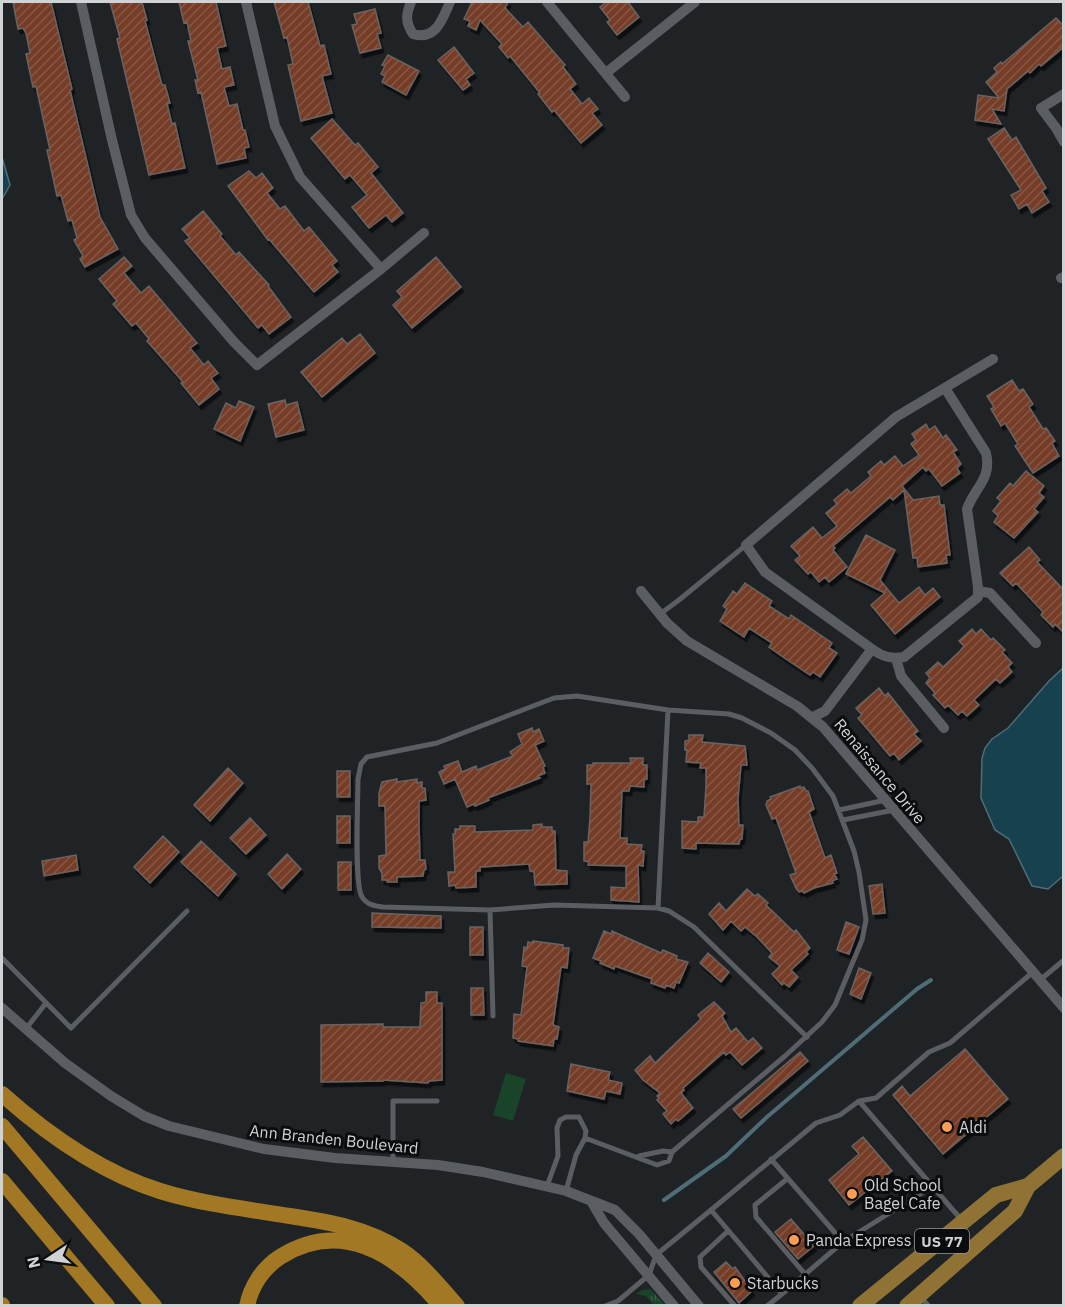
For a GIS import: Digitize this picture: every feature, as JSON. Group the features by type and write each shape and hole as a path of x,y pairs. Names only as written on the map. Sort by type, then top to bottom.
{"highway":[{"path":"2,1094 34,1123 65,1145 94,1162 159,1191 212,1203 354,1228 381,1239 403,1252 422,1268 457,1305"},
{"path":"2,1126 154,1305"},
{"path":"2,1181 107,1305"},
{"path":"247,1305 252,1288 274,1261 296,1247 309,1242 341,1240 363,1246 389,1258 407,1270 441,1305"}],"main road":[{"name":"US 77","path":"918,1302 1015,1211 1028,1186 1064,1156"},
{"name":"US 77","path":"860,1305 996,1195 1028,1186"}],"street":[{"path":"81,2 131,215 145,238 234,342 257,365 424,233"},
{"path":"246,2 275,126 300,177 381,269"},
{"path":"411,2 406,17 407,23 413,33 419,36 436,30 450,2"},
{"path":"547,2 625,97"},
{"path":"606,73 695,2"},
{"path":"1064,94 1041,108 1064,142"},
{"path":"945,388 986,453 989,466 985,478 970,500 967,509 978,597 904,657 881,655 765,572 746,545 896,417 993,359"},
{"name":"Renaissance Drive","path":"641,591 687,641 813,717 1064,1008"},
{"path":"978,591 990,593 1036,643"},
{"path":"813,717 825,711 872,649"},
{"path":"896,658 901,676 944,729"},
{"name":"Ann Branden Boulevard","path":"2,1008 65,1063 111,1096 144,1116 169,1126 264,1149 483,1172 566,1191 615,1210 699,1305"},
{"path":"591,1201 604,1223 675,1305"}],"lane":[{"path":"660,614 746,545"},
{"path":"585,1138 639,1156 657,1165 669,1161 672,1152 807,1037 835,1005 865,929 859,872 843,820 832,796 812,768 795,750 771,733 742,718 729,714 669,710 577,696 554,698 455,738 416,748 373,755 363,760 358,770 358,878 359,890 364,900 372,906 490,910 554,905 658,908 669,911 694,927 807,1037"},
{"path":"658,908 669,710"},
{"path":"839,810 886,801"},
{"path":"843,820 894,810"},
{"path":"490,910 493,1016"},
{"path":"2,958 71,1028 187,911"},
{"path":"605,1305 620,1303 649,1275 656,1255 816,1123 840,1115 859,1101 876,1098 929,1052 950,1043 1036,976 1064,960"},
{"path":"25,1030 46,1003"},
{"path":"393,1162 393,1101 437,1101"},
{"path":"859,1101 964,1222"},
{"path":"547,1186 558,1156 557,1128 560,1120 566,1117 579,1117 586,1131 585,1138 576,1155 566,1191"},
{"path":"639,1156 663,1151 672,1152"},
{"path":"771,1159 843,1242"},
{"path":"788,1179 755,1205 756,1217 805,1274"},
{"path":"767,1305 843,1242 933,1186"},
{"path":"711,1210 782,1294"},
{"path":"728,1231 700,1257 701,1267 735,1305"}],"green space":[{"path":"506,1073 526,1079 513,1121 493,1115"},
{"path":"650,1289 665,1305 654,1305 646,1296 636,1294"}],"water":[{"path":"2,157 10,185 2,199"},
{"path":"1063,668 1063,876 1048,889 1032,886 1009,839 995,830 981,798 982,758 985,748 992,739 1008,728"}],"building":[{"path":"13,2 51,2 100,217 118,249 85,267 80,259 83,256 74,240 77,238 72,220 68,221 61,195 57,196 47,150 50,150 36,86 33,87 26,54 30,53 26,33 23,28 18,29"},
{"path":"110,2 142,2 147,20 145,21 162,85 165,85 170,103 167,104 172,124 175,123 185,168 149,175 117,39 120,38"},
{"path":"179,2 216,2 226,46 217,48 222,69 230,67 234,85 224,87 229,106 237,104 249,147 244,148 246,158 217,164 201,92 198,93 195,80 198,80 188,41 191,41 187,22 184,23"},
{"path":"274,2 308,2 320,46 324,45 331,74 322,76 332,113 301,121 288,65 293,64 287,37 284,38"},
{"path":"472,2 508,2 505,8 523,27 528,22 565,65 563,67 576,84 570,89 582,104 589,98 598,109 592,113 602,125 581,143 554,110 552,112 538,94 540,93 510,56 508,58 499,47 502,44 480,20 476,30 468,26 470,21 464,19"},
{"path":"606,2 628,2 639,17 617,35 607,22 610,20 600,7"},
{"path":"375,9 381,33 377,34 381,48 360,53 352,25 357,24 354,14"},
{"path":"1056,18 1064,26 1064,47 1041,66 1039,64 1030,73 1028,71 1007,89 1004,111 992,109 1001,124 975,120 978,95 999,98 986,82 997,72 994,68 1001,62 1002,64"},
{"path":"454,47 474,73 466,79 470,85 463,90 438,60"},
{"path":"388,55 419,71 406,95 382,82 385,76 381,74 385,66 382,65"},
{"path":"332,119 355,145 358,143 378,167 371,173 403,213 392,222 386,215 369,228 352,207 367,195 350,175 345,179 311,138"},
{"path":"1004,128 1012,140 1016,137 1046,188 1042,191 1049,202 1032,213 1027,204 1019,209 1011,195 1021,190 988,139"},
{"path":"249,171 256,178 262,173 273,188 267,193 280,209 285,206 304,231 309,227 337,261 332,265 338,272 314,292 268,240 228,186"},
{"path":"203,211 236,255 239,252 269,285 291,317 269,334 262,325 258,328 185,241 190,238 182,229"},
{"path":"124,257 132,266 124,273 141,293 149,286 197,343 190,348 204,365 208,361 218,373 211,378 219,389 199,405 181,383 183,382 147,341 149,339 136,323 132,326 113,304 117,301 99,279"},
{"path":"436,257 461,287 412,328 393,305 402,297 397,291"},
{"path":"360,334 375,353 322,397 301,372 342,338 347,344"},
{"path":"1012,380 1019,391 1023,389 1033,404 1029,407 1043,429 1046,428 1055,441 1052,443 1059,456 1033,473 1015,446 1018,444 1005,423 1001,426 991,409 994,407 987,396"},
{"path":"285,400 286,405 297,402 304,430 276,437 268,404"},
{"path":"239,401 254,407 240,441 214,429 226,403 236,408"},
{"path":"926,424 929,430 935,426 943,438 946,435 957,450 953,452 961,464 957,468 960,473 942,486 929,469 926,471 923,467 902,486 913,500 939,496 940,505 944,505 950,555 946,555 947,563 918,567 917,558 913,558 904,490 893,500 890,497 833,546 835,548 833,550 847,567 829,582 825,577 819,582 811,572 808,574 795,560 800,556 791,546 813,527 822,538 837,526 826,513 837,504 834,500 847,489 851,493 871,476 868,472 881,461 884,465 895,456 903,466 919,455 911,444 916,440 912,434"},
{"path":"1026,471 1044,486 1039,493 1044,497 1034,509 1038,512 1014,538 994,522 998,516 993,511 1001,501 997,498 1010,483 1013,486"},
{"path":"866,535 895,550 880,580 899,603 919,587 925,595 933,588 940,597 895,634 871,605 885,593 846,574"},
{"path":"1029,547 1040,560 1037,562 1064,590 1064,633 1055,624 1053,627 1041,615 1043,612 1016,583 1013,586 1000,573"},
{"path":"745,583 772,601 769,606 789,619 791,615 832,643 829,648 837,653 820,677 813,672 810,675 783,657 769,647 772,643 749,628 744,637 720,621 727,609 723,606 733,591 737,594"},
{"path":"972,629 976,634 981,629 1005,650 1002,652 1012,663 1008,667 1012,672 1000,683 996,679 974,700 979,705 967,716 962,711 958,715 948,705 945,708 926,683 930,678 926,673 938,662 943,667 960,651 964,646 959,641"},
{"path":"879,688 885,696 888,693 918,731 914,734 921,741 899,760 894,753 890,756 858,718 862,715 856,708"},
{"path":"532,728 533,732 539,729 544,741 535,745 545,766 543,767 545,773 538,776 540,778 488,798 489,800 475,806 474,804 467,807 455,779 444,784 439,772 445,769 444,766 458,761 462,772 476,766 477,770 513,756 510,752 522,744 518,734"},
{"path":"689,735 703,735 702,742 745,746 747,765 741,765 738,798 739,825 743,825 742,839 739,844 696,843 696,849 682,848 682,821 698,822 698,817 704,817 706,786 706,768 700,768 701,763 686,762 685,741 689,740"},
{"path":"630,758 643,758 643,765 647,765 647,779 644,780 644,787 630,786 629,791 622,791 620,838 627,838 627,844 642,845 641,851 644,851 643,866 638,865 639,902 611,900 611,887 626,888 626,866 588,865 589,862 584,861 584,842 588,842 590,818 591,784 587,784 587,765 631,763"},
{"path":"228,768 243,783 210,821 194,805"},
{"path":"337,771 350,771 350,797 337,797"},
{"path":"397,779 397,782 417,779 417,783 422,782 422,788 425,788 426,800 419,801 419,825 420,860 425,860 426,869 423,876 397,877 397,882 387,882 387,880 382,880 379,868 379,856 386,855 385,806 379,806 379,793 382,782"},
{"path":"800,786 808,791 814,809 809,812 825,858 831,855 837,873 834,874 837,879 832,881 833,883 804,893 799,892 790,875 796,873 776,818 772,819 766,805 770,797"},
{"path":"337,816 350,816 350,843 337,843"},
{"path":"250,818 266,835 246,854 230,838"},
{"path":"542,824 542,827 552,827 552,831 555,831 556,870 567,871 567,884 535,885 534,872 530,871 529,864 480,867 480,871 476,871 476,887 449,886 448,872 455,872 453,834 455,834 455,829 460,829 460,826 475,826 475,832 533,830 533,825"},
{"path":"163,836 179,852 150,883 134,867"},
{"path":"201,841 236,874 218,896 181,862"},
{"path":"287,854 301,869 282,889 268,874"},
{"path":"76,855 78,870 44,876 42,861"},
{"path":"338,862 351,862 351,890 338,890"},
{"path":"882,884 885,913 873,914 869,886"},
{"path":"747,889 755,896 758,894 768,903 766,905 794,932 796,930 810,948 806,952 808,954 791,970 798,977 789,987 784,983 782,985 772,974 780,966 769,957 772,953 757,937 745,927 741,931 731,921 723,930 709,914 719,903 726,911"},
{"path":"372,913 441,916 441,928 372,927"},
{"path":"846,922 859,927 849,954 837,950"},
{"path":"470,927 483,927 483,955 470,955"},
{"path":"604,931 611,934 612,931 661,953 663,950 677,956 676,959 688,962 679,983 676,982 674,988 666,985 665,988 651,983 652,979 600,963 601,961 593,958"},
{"path":"528,942 569,948 567,968 561,967 553,1025 559,1027 553,1046 518,1041 513,1038 514,1014 521,1015 527,967 522,966 524,947 527,948"},
{"path":"708,953 729,972 721,982 700,963"},
{"path":"859,968 871,973 861,999 850,994"},
{"path":"471,988 483,988 484,1015 471,1015"},
{"path":"426,992 437,992 437,1003 442,1003 442,1080 428,1083 383,1080 321,1082 321,1025 383,1024 383,1027 420,1027 421,1003 426,1002"},
{"path":"714,1002 725,1013 722,1016 731,1032 736,1028 748,1042 753,1038 762,1048 742,1065 730,1052 726,1055 724,1052 683,1088 681,1093 693,1108 671,1124 663,1114 667,1111 657,1100 660,1093 643,1080 635,1070 650,1056 655,1063 701,1019 698,1015"},
{"name":"Aldi","path":"965,1049 1008,1099 943,1154 893,1095 902,1086 910,1096"},
{"path":"800,1052 808,1061 741,1118 733,1109"},
{"path":"571,1064 610,1072 608,1080 622,1083 620,1094 606,1091 604,1099 567,1091"},
{"path":"863,1137 892,1171 849,1205 829,1180 859,1154 852,1146"},
{"name":"Panda Express","path":"791,1219 814,1246 798,1259 775,1232"},
{"name":"Starbucks","path":"726,1262 733,1269 735,1267 752,1291 739,1303 714,1272"}],"waterway":[{"path":"664,1200 726,1156 767,1117 917,989 931,980"}],"place":[{"name":"Aldi","path":"947,1127"},
{"name":"Old School Bagel Cafe","path":"852,1194"},
{"name":"Panda Express","path":"794,1240"},
{"name":"Starbucks","path":"735,1283"}]}
